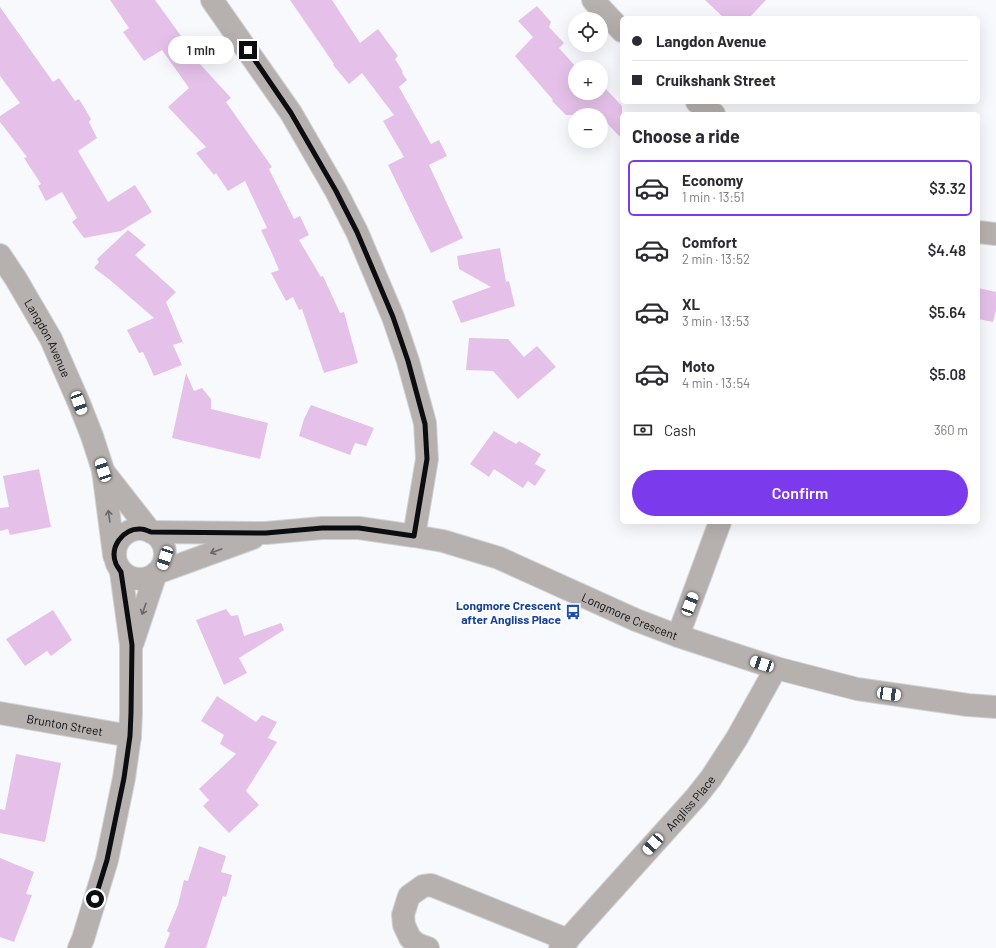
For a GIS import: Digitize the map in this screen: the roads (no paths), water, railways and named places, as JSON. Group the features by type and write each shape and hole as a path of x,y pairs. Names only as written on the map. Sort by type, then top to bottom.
{"street":[{"path":"212,0 291,113 336,191 357,232 393,317 408,361 425,424 427,459 414,536"},
{"path":"593,0 620,29"},
{"path":"700,104 711,112"},
{"path":"980,232 996,234"},
{"name":"Langdon Avenue","path":"0,256 16,279 51,339 92,436 103,470 118,563"},
{"name":"Langdon Avenue","path":"103,470 150,531 157,536 165,551 165,558 157,573 132,645"},
{"path":"678,636 719,524"},
{"name":"Longmore Crescent","path":"150,531 266,533 322,528 359,528 443,541 499,558 636,620 678,636 776,668 857,689 968,705 996,707"},
{"name":"Langdon Avenue","path":"79,948 107,860 124,778 130,736 132,645 115,546 125,533 137,529 150,531"},
{"name":"Longmore Crescent","path":"157,573 266,533"},
{"path":"118,563 127,577 134,579 142,580 150,578 157,573"},
{"name":"Angliss Place","path":"428,948 417,944 410,938 404,925 403,915 408,896 423,886 431,885 564,944 696,797 711,778 737,738 776,668"},
{"path":"996,702 996,707"},
{"name":"Brunton Street","path":"0,713 130,736"}],"place":[{"name":"Longmore Crescent after Angliss Place","path":"573,612"}]}
